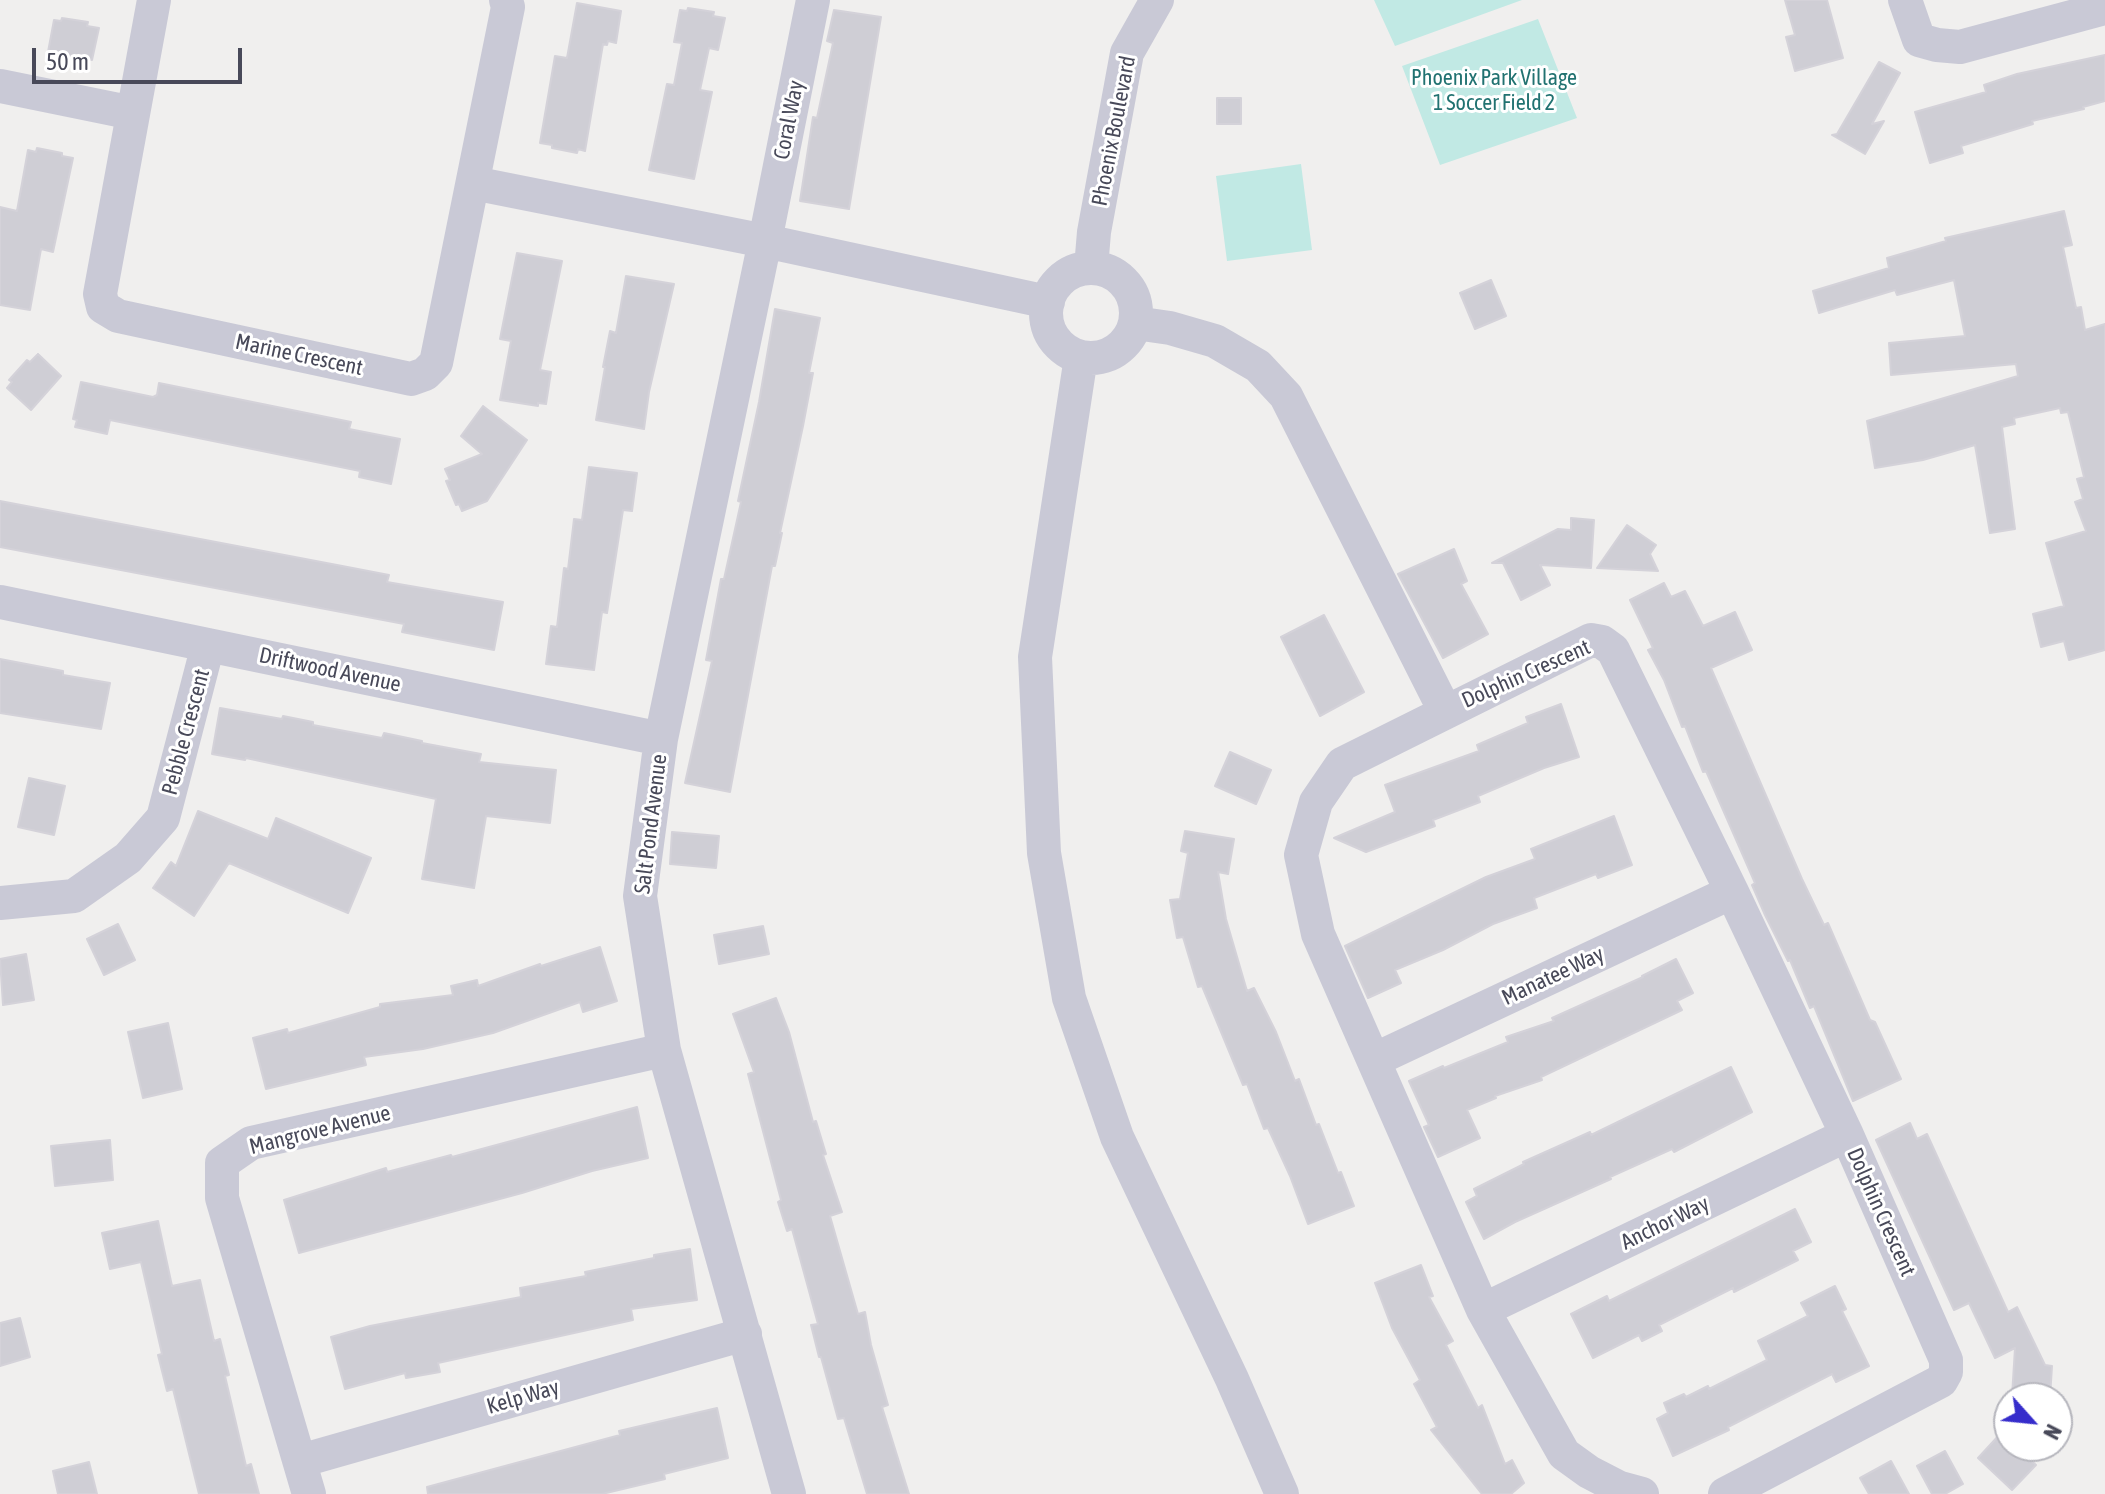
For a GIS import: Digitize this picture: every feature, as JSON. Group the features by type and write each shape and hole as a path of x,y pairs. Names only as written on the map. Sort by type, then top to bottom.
{"street":[{"name":"Marine Crescent","path":"154,0 100,294 103,307 118,316 411,379 425,374 436,363 508,7 506,0"},
{"name":"Coral Way","path":"765,241 813,0"},
{"name":"Phoenix Boulevard","path":"1091,268 1094,232 1127,53 1157,0"},
{"path":"1905,0 1919,40 1960,47 2105,8"},
{"path":"0,86 133,113"},
{"path":"473,183 1048,302"},
{"name":"Salt Pond Avenue","path":"765,241 661,739 640,896 664,1050 789,1494"},
{"path":"1091,268 1105,270 1117,276 1133,297 1135,323 1120,347 1095,358 1081,357 1060,346 1053,336 1048,326 1048,302 1052,291 1068,274 1091,268"},
{"path":"1135,323 1170,328 1215,341 1258,366 1286,396 1445,711"},
{"path":"1081,357 1035,657 1044,853 1069,998 1117,1137 1232,1379 1282,1494"},
{"name":"Driftwood Avenue","path":"0,602 661,739"},
{"name":"Dolphin Crescent","path":"1642,1494 1610,1483 1564,1454 1483,1310 1318,934 1301,855 1316,802 1342,764 1591,640 1602,642 1613,650 1847,1135 1946,1360 1946,1372 1941,1381 1725,1494"},
{"name":"Pebble Crescent","path":"0,903 74,896 128,858 163,818 208,645"},
{"name":"Manatee Way","path":"1374,1060 1732,892"},
{"name":"Mangrove Avenue","path":"309,1494 222,1198 222,1163 251,1143 664,1050"},
{"name":"Anchor Way","path":"1483,1310 1847,1135"},
{"name":"Kelp Way","path":"300,1461 745,1334"}],"green space":[{"path":"1374,0 1522,0 1395,46"},
{"name":"Phoenix Park Village 1 Soccer Field 2","path":"1538,19 1577,118 1440,165 1402,66"},
{"path":"1301,164 1312,250 1227,261 1216,176"}],"building":[{"path":"1785,0 1827,0 1843,58 1795,71 1786,37 1795,35"},
{"path":"577,3 621,11 616,43 608,41 607,45 603,44 585,151 578,149 577,153 540,143 555,56 567,58"},
{"path":"688,8 714,12 713,16 725,18 718,50 709,48 700,90 712,92 694,179 649,170 667,84 674,85 682,43 674,42 680,10 687,11"},
{"path":"834,10 881,17 849,209 800,201 813,117 817,118 833,43 827,41"},
{"path":"62,18 88,22 87,26 99,28 92,60 48,52 54,20 61,21"},
{"path":"2105,55 2105,101 2032,121 2033,124 1961,146 1963,153 1930,163 1915,112 1986,92 1984,85 2017,74"},
{"path":"1879,62 1900,73 1872,124 1884,121 1865,154 1832,135 1837,134"},
{"path":"1217,98 1241,98 1241,124 1217,124"},
{"path":"37,148 73,158 53,252 41,249 30,310 0,305 0,207 17,211 28,150 36,152"},
{"path":"2064,211 2072,245 2063,247 2076,308 2081,307 2085,330 2105,324 2105,650 2069,660 2064,641 2041,647 2033,614 2064,606 2046,543 2086,531 2075,502 2083,499 2077,479 2084,477 2068,412 2061,413 2060,408 2014,418 2015,424 2002,427 2015,529 1990,533 1975,445 1923,460 1875,468 1867,421 2018,376 2016,364 1891,375 1889,343 1965,336 1954,280 1897,295 1895,290 1819,313 1813,291 1889,268 1887,258 1946,241 1945,238"},
{"path":"517,253 562,261 540,370 551,372 546,404 538,403 538,406 500,400 511,341 500,339"},
{"path":"626,276 674,284 649,392 644,429 596,420 610,331 616,333"},
{"path":"1491,280 1506,316 1475,329 1460,293"},
{"path":"775,309 820,318 803,426 775,566 772,566 730,792 685,783 712,661 706,660 721,579 724,579 741,502 738,501"},
{"path":"38,354 61,376 31,410 7,388 12,382 9,380 27,360 30,362"},
{"path":"81,382 153,397 157,395 159,383 351,422 349,429 400,439 391,484 359,477 360,471 110,420 107,434 75,427 77,420 73,419"},
{"path":"483,406 527,440 487,501 462,511 459,504 456,505 446,481 450,480 445,469 482,454 461,436"},
{"path":"589,467 637,473 632,511 623,510 607,613 602,612 594,670 546,664 551,626 557,627 574,519 582,520"},
{"path":"0,501 389,575 387,582 503,602 494,650 402,632 404,624 0,547"},
{"path":"1571,518 1594,520 1591,568 1540,565 1550,585 1521,600 1503,563 1492,563 1558,529 1571,530"},
{"path":"1627,525 1656,545 1650,554 1658,571 1597,568"},
{"path":"1454,549 1467,581 1461,584 1488,634 1443,658 1398,574"},
{"path":"1664,583 1671,597 1685,591 1703,626 1735,612 1752,650 1711,668 1802,879 1824,925 1828,923 1870,1020 1875,1022 1901,1079 1853,1101 1814,1006 1810,1008 1790,960 1765,915 1752,885 1755,883 1706,771 1703,772 1685,726 1682,727 1664,680 1648,650 1653,648 1630,600"},
{"path":"1324,615 1364,692 1320,716 1281,637"},
{"path":"0,659 110,683 101,729 0,713"},
{"path":"1561,704 1579,757 1478,796 1480,802 1433,820 1435,826 1366,852 1334,838 1395,812 1385,785 1479,751 1477,745 1528,723 1526,717"},
{"path":"220,708 282,719 283,716 382,738 384,733 481,754 479,762 556,770 550,823 486,816 474,888 422,879 436,799 246,758 212,754"},
{"path":"1230,752 1271,770 1256,804 1215,786"},
{"path":"29,778 65,786 54,835 18,827"},
{"path":"198,811 268,839 276,818 371,858 348,913 229,863 194,916 153,888 171,862 176,866"},
{"path":"1614,816 1632,865 1598,878 1596,874 1534,898 1537,908 1493,924 1395,970 1401,983 1368,998 1345,946 1486,877 1535,859 1531,849"},
{"path":"1185,831 1234,839 1228,874 1218,872 1226,919 1247,991 1254,988 1276,1032 1295,1081 1299,1079 1316,1125 1319,1124 1354,1206 1308,1224 1268,1128 1264,1129 1247,1084 1243,1085 1202,986 1198,987 1183,937 1177,938 1170,900 1180,899 1188,853 1181,851"},
{"path":"672,832 719,836 716,868 670,864"},
{"path":"118,924 135,960 104,975 87,939"},
{"path":"763,926 769,954 719,964 714,935"},
{"path":"600,947 617,1001 583,1012 580,1002 493,1033 423,1049 364,1057 366,1065 266,1089 253,1038 287,1029 288,1033 380,1007 380,1004 453,995 451,986 477,980 478,986"},
{"path":"26,954 34,1000 3,1005 0,959"},
{"path":"1676,959 1693,993 1677,1001 1682,1010 1541,1077 1542,1080 1495,1096 1467,1110 1480,1138 1438,1157 1424,1127 1429,1125 1409,1081 1508,1042 1506,1037 1554,1021 1552,1018"},
{"path":"776,998 789,1032 842,1212 830,1216 858,1314 865,1312 888,1405 882,1407 909,1494 867,1494 844,1418 838,1419 819,1357 811,1325 818,1324 792,1229 787,1231 778,1202 781,1200 748,1074 754,1072 733,1014"},
{"path":"168,1023 182,1089 143,1098 128,1032"},
{"path":"1731,1067 1752,1112 1674,1152 1672,1149 1610,1177 1484,1239 1466,1202 1477,1196 1474,1189 1523,1162 1590,1132 1591,1135"},
{"path":"637,1107 648,1158 299,1253 284,1200 386,1168 387,1172 452,1157"},
{"path":"1910,1123 1917,1139 1927,1134 2008,1312 2017,1307 2045,1365 2052,1366 2051,1382 2013,1382 2015,1348 1995,1358 1969,1303 1954,1310 1876,1140"},
{"path":"110,1140 113,1180 55,1186 51,1146"},
{"path":"1795,1209 1811,1242 1793,1251 1798,1260 1659,1325 1662,1331 1642,1341 1639,1335 1593,1358 1571,1314 1607,1296 1609,1301"},
{"path":"158,1221 172,1286 200,1280 214,1341 220,1339 229,1375 225,1376 246,1466 251,1464 259,1494 199,1494 173,1389 167,1391 158,1355 162,1354 141,1262 110,1269 102,1233"},
{"path":"690,1249 697,1300 631,1309 633,1320 438,1363 440,1372 406,1378 405,1373 345,1389 331,1337 370,1326 521,1297 520,1288 586,1276 585,1272"},
{"path":"1421,1265 1433,1296 1429,1297 1453,1341 1446,1345 1478,1408 1482,1405 1505,1464 1512,1460 1524,1483 1511,1494 1482,1494 1431,1430 1437,1427 1414,1384 1420,1380 1392,1328 1375,1283"},
{"path":"1835,1286 1846,1309 1842,1311 1869,1366 1836,1382 1832,1374 1728,1427 1729,1430 1673,1456 1657,1419 1668,1413 1664,1403 1708,1386 1709,1389 1767,1360 1758,1341 1808,1316 1801,1303"},
{"path":"20,1318 30,1357 0,1366 0,1323"},
{"path":"717,1408 728,1458 664,1474 665,1479 602,1494 428,1494 427,1487 620,1435 619,1431"},
{"path":"1993,1442 1993,1462 2033,1462 2036,1465 2012,1490 1978,1458"},
{"path":"1945,1451 1963,1484 1945,1494 1932,1494 1917,1466"},
{"path":"1891,1461 1909,1494 1869,1494 1860,1478"},
{"path":"89,1462 97,1494 58,1494 53,1471"}]}
